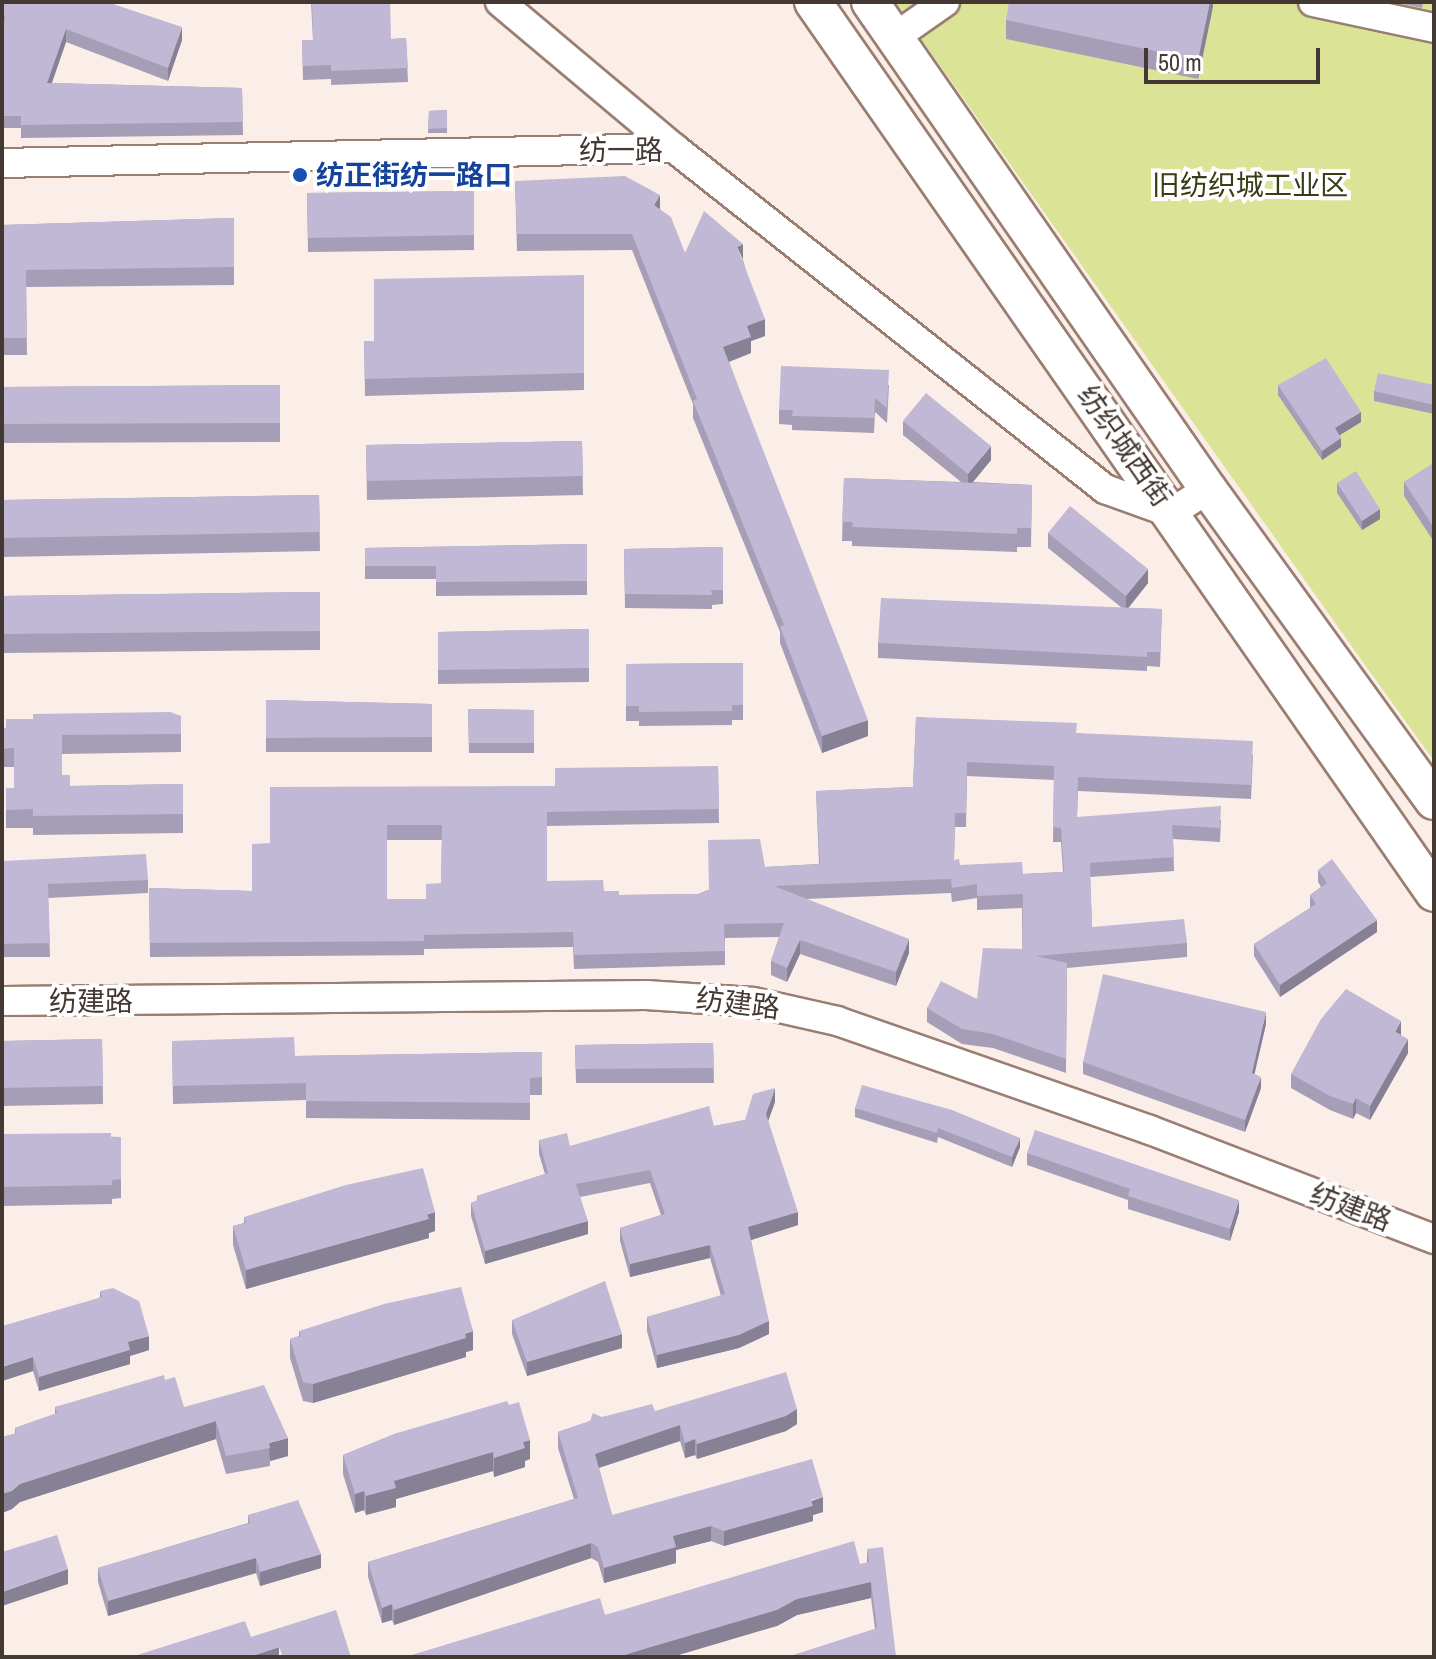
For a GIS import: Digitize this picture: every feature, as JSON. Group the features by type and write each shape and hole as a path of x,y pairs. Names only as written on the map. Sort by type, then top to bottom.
{"main road":[{"name":"纺织城西街","path":"813,2 1434,893"},
{"name":"纺织城西街","path":"870,2 1208,489 1434,801"}],"street":[{"path":"500,2 674,148"},
{"path":"895,37 945,2"},
{"path":"1313,2 1434,28"},
{"name":"纺一路","path":"2,163 674,148 1105,489 1171,513"},
{"path":"1171,513 1208,489"},
{"name":"纺建路","path":"2,1001 646,995 753,1002 837,1021 1150,1130 1434,1239"}],"green space":[{"name":"旧纺织城工业区","path":"895,2 1434,2 1434,761 1360,658"}],"building":[{"path":"2,2 107,2 182,27 168,68 66,29 47,83 242,88 243,122 21,125 21,116 2,116 2,35 5,16 2,16"},
{"path":"312,2 390,2 391,39 406,38 408,68 331,71 331,65 303,66 302,40 313,40"},
{"path":"1009,2 1210,2 1198,60 1006,20"},
{"path":"447,110 447,128 428,129 429,111"},
{"path":"625,176 660,195 654,205 671,217 685,253 704,211 743,244 737,247 765,319 747,326 751,337 723,347 868,720 822,736 780,627 784,625 693,401 697,399 632,234 517,234 515,181"},
{"path":"474,191 474,235 308,238 307,193"},
{"path":"234,218 234,267 26,270 27,338 2,338 2,225"},
{"path":"584,275 584,373 365,379 364,341 374,341 374,279"},
{"path":"1326,358 1361,412 1335,428 1341,438 1322,451 1278,385"},
{"path":"781,366 889,370 887,408 875,398 874,418 792,416 793,410 779,410"},
{"path":"1378,373 1434,385 1434,405 1374,391"},
{"path":"280,385 280,423 2,424 2,387"},
{"path":"926,393 991,446 968,474 903,421"},
{"path":"582,441 583,476 367,481 366,445"},
{"path":"1434,463 1434,528 1404,482"},
{"path":"1356,471 1380,509 1362,521 1337,483"},
{"path":"844,478 1032,485 1031,528 1017,528 1017,534 852,527 853,522 842,522"},
{"path":"319,495 320,532 2,538 2,500"},
{"path":"1070,506 1148,569 1126,596 1048,533"},
{"path":"587,544 587,581 436,582 436,566 365,566 365,548"},
{"path":"723,547 723,590 711,590 712,595 625,594 624,549"},
{"path":"320,592 320,631 2,634 2,596"},
{"path":"881,598 1162,609 1160,652 1147,652 1147,657 878,643"},
{"path":"589,629 589,668 438,670 438,632"},
{"path":"743,663 743,705 732,705 732,711 639,712 639,706 626,706 626,664"},
{"path":"266,700 432,704 432,737 266,738"},
{"path":"468,709 534,710 534,743 469,743"},
{"path":"170,712 181,716 181,734 62,735 62,775 70,775 70,786 183,784 183,814 33,816 33,809 6,810 6,788 14,788 14,748 2,749 2,728 6,728 6,719 33,719 33,714"},
{"path":"916,717 1077,723 1076,733 1253,741 1251,785 1078,777 1077,817 1221,806 1220,828 1172,825 1174,857 1090,863 1092,927 1184,919 1187,943 1036,956 1067,963 1066,1059 993,1034 962,1029 927,1008 941,981 977,999 983,948 1022,949 1023,894 977,896 977,884 952,888 951,879 774,886 909,939 896,972 800,940 787,968 771,961 784,923 724,924 725,951 574,955 573,932 424,935 424,941 150,943 149,888 252,891 252,844 270,843 270,787 555,786 555,768 718,766 719,809 547,812 547,881 603,880 604,891 619,891 619,895 698,894 709,890 708,840 760,839 765,867 820,864 816,791 913,787","holes":["967,762 1054,766 1053,827 1061,828 1064,872 1023,874 1022,862 960,865 959,859 954,860 955,813 966,813","387,825 442,825 441,883 426,884 426,899 387,899"]},
{"path":"146,854 148,880 48,884 50,943 2,944 2,861"},
{"path":"1332,859 1377,920 1280,985 1254,944 1316,904 1310,895 1327,883 1318,870"},
{"path":"1103,974 1266,1012 1252,1073 1261,1077 1245,1120 1083,1062"},
{"path":"1346,989 1401,1021 1395,1032 1408,1039 1370,1106 1356,1098 1353,1104 1330,1096 1291,1074 1321,1019"},
{"path":"294,1037 295,1056 542,1052 542,1077 530,1078 530,1103 306,1101 306,1083 173,1086 172,1041"},
{"path":"102,1039 103,1086 2,1088 2,1041"},
{"path":"713,1043 714,1068 576,1069 575,1045"},
{"path":"862,1085 952,1110 1020,1138 1012,1157 938,1128 937,1133 855,1108"},
{"path":"775,1088 766,1114 798,1212 748,1227 769,1321 739,1335 657,1355 647,1317 725,1294 710,1245 630,1264 620,1228 665,1214 650,1170 576,1184 588,1221 485,1251 471,1203 478,1200 477,1196 548,1173 539,1140 567,1133 570,1146 709,1106 714,1126 745,1120 753,1094"},
{"path":"1035,1130 1239,1200 1230,1229 1128,1196 1130,1189 1027,1153"},
{"path":"111,1133 111,1137 121,1137 121,1179 112,1180 112,1185 2,1187 2,1134"},
{"path":"423,1168 435,1212 427,1214 429,1219 246,1270 233,1226 246,1223 244,1217 346,1185"},
{"path":"605,1281 622,1334 527,1362 512,1320"},
{"path":"461,1287 473,1331 465,1333 466,1338 313,1384 303,1382 290,1339 301,1336 299,1331 384,1304"},
{"path":"113,1288 139,1301 149,1336 128,1342 130,1350 39,1377 33,1357 2,1367 2,1326 102,1297 100,1291"},
{"path":"786,1372 797,1409 786,1416 697,1444 695,1439 685,1443 680,1425 595,1454 612,1515 812,1459 823,1497 811,1500 813,1506 724,1531 711,1526 673,1536 676,1547 604,1568 598,1547 591,1543 394,1610 392,1604 382,1608 368,1562 578,1498 558,1432 590,1421 593,1413 602,1417 652,1404 655,1411"},
{"path":"164,1375 165,1380 175,1377 184,1407 264,1385 288,1438 269,1443 270,1448 226,1456 216,1421 20,1484 2,1494 2,1437 16,1433 15,1428 57,1413 55,1407"},
{"path":"507,1401 509,1405 519,1402 530,1440 523,1442 525,1448 494,1458 493,1452 394,1481 396,1488 366,1496 364,1491 355,1494 343,1455 397,1433"},
{"path":"298,1500 321,1554 260,1572 256,1558 108,1601 98,1568 250,1523 248,1515"},
{"path":"57,1535 68,1569 2,1592 2,1552"},
{"path":"854,1541 860,1564 869,1562 867,1549 883,1547 896,1657 787,1657 877,1628 871,1582 797,1599 777,1610 624,1657 405,1657 600,1598 605,1615"},
{"path":"336,1610 351,1657 283,1657 279,1647 249,1657 131,1657 245,1621 251,1637"}],"place":[{"name":"纺正街纺一路口","path":"300,175"}]}
